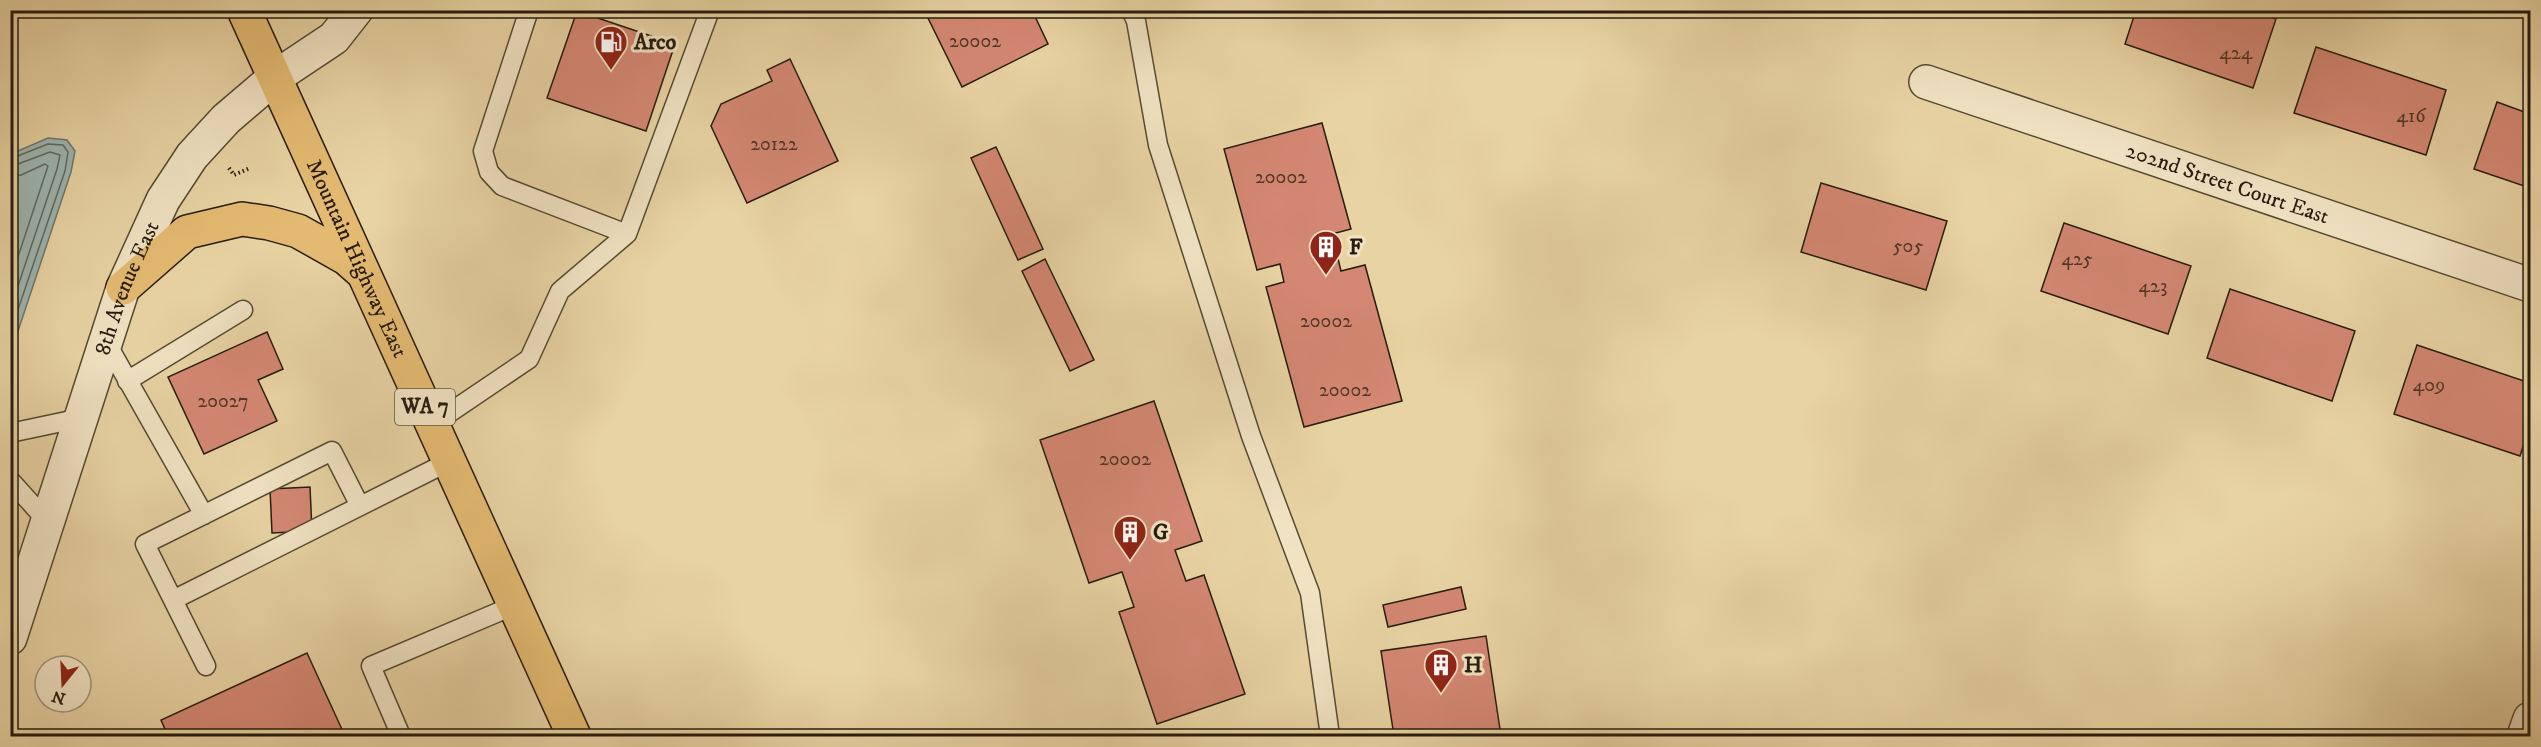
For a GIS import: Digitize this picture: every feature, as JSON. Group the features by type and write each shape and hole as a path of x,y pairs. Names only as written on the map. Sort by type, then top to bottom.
{"main road":[{"name":"Mountain Highway East","path":"244,10 574,736"},
{"path":"123,288 187,232 242,219 298,231 346,258 366,276"}],"street":[{"name":"8th Avenue East","path":"10,638 123,288 163,200 192,156 226,119 274,78 334,39 356,10"},
{"name":"202nd Street Court East","path":"1926,82 2530,285"},
{"path":"2524,736 2530,719"}],"lane":[{"path":"530,10 483,151 489,172 502,186 627,234"},
{"path":"433,424 529,359 560,291 627,234 710,10"},
{"path":"1131,10 1136,21 1158,145 1251,436 1310,594 1330,736"},
{"path":"128,381 243,310"},
{"path":"105,342 204,515"},
{"path":"10,433 81,418"},
{"path":"206,666 145,544 332,451 360,506"},
{"path":"173,600 450,461"},
{"path":"10,480 48,522"},
{"path":"401,736 371,666 515,605"}],"path":[{"path":"226,161 234,175 250,168"}],"water":[{"path":"48,138 67,140 75,151 71,172 16,337 11,342 11,154"}],"building":[{"path":"924,10 1032,10 1048,44 962,87"},
{"path":"2136,10 2251,10 2276,19 2253,88 2125,44"},
{"name":"Arco","path":"577,11 675,44 646,131 547,98"},
{"path":"2316,47 2446,90 2426,155 2294,113"},
{"path":"790,59 838,161 747,203 711,126 721,104 772,81 767,70"},
{"path":"2497,102 2530,114 2530,188 2474,169"},
{"name":"F","path":"1322,123 1351,229 1332,234 1341,271 1365,265 1402,401 1304,427 1266,287 1284,282 1280,264 1257,270 1224,149"},
{"path":"996,147 1043,249 1018,260 971,158"},
{"path":"1821,183 1947,221 1926,290 1801,252"},
{"path":"2064,223 2191,266 2168,334 2041,291"},
{"path":"1045,259 1094,360 1070,371 1022,271"},
{"path":"2230,289 2355,331 2332,401 2207,358"},
{"path":"267,332 283,369 258,380 277,421 204,454 168,377"},
{"path":"2417,345 2530,383 2530,424 2520,456 2394,414"},
{"name":"G","path":"1154,401 1202,541 1175,550 1186,581 1204,575 1245,694 1157,724 1119,612 1134,607 1122,572 1089,583 1040,440"},
{"path":"310,487 312,531 272,533 270,489"},
{"path":"1461,587 1466,609 1388,627 1383,605"},
{"name":"H","path":"1486,636 1501,736 1394,736 1381,651"},
{"path":"307,653 345,736 168,736 161,720"}],"place":[{"name":"Arco","path":"611,71"},
{"name":"F","path":"1326,276"},
{"name":"G","path":"1130,561"},
{"name":"H","path":"1441,694"}]}
